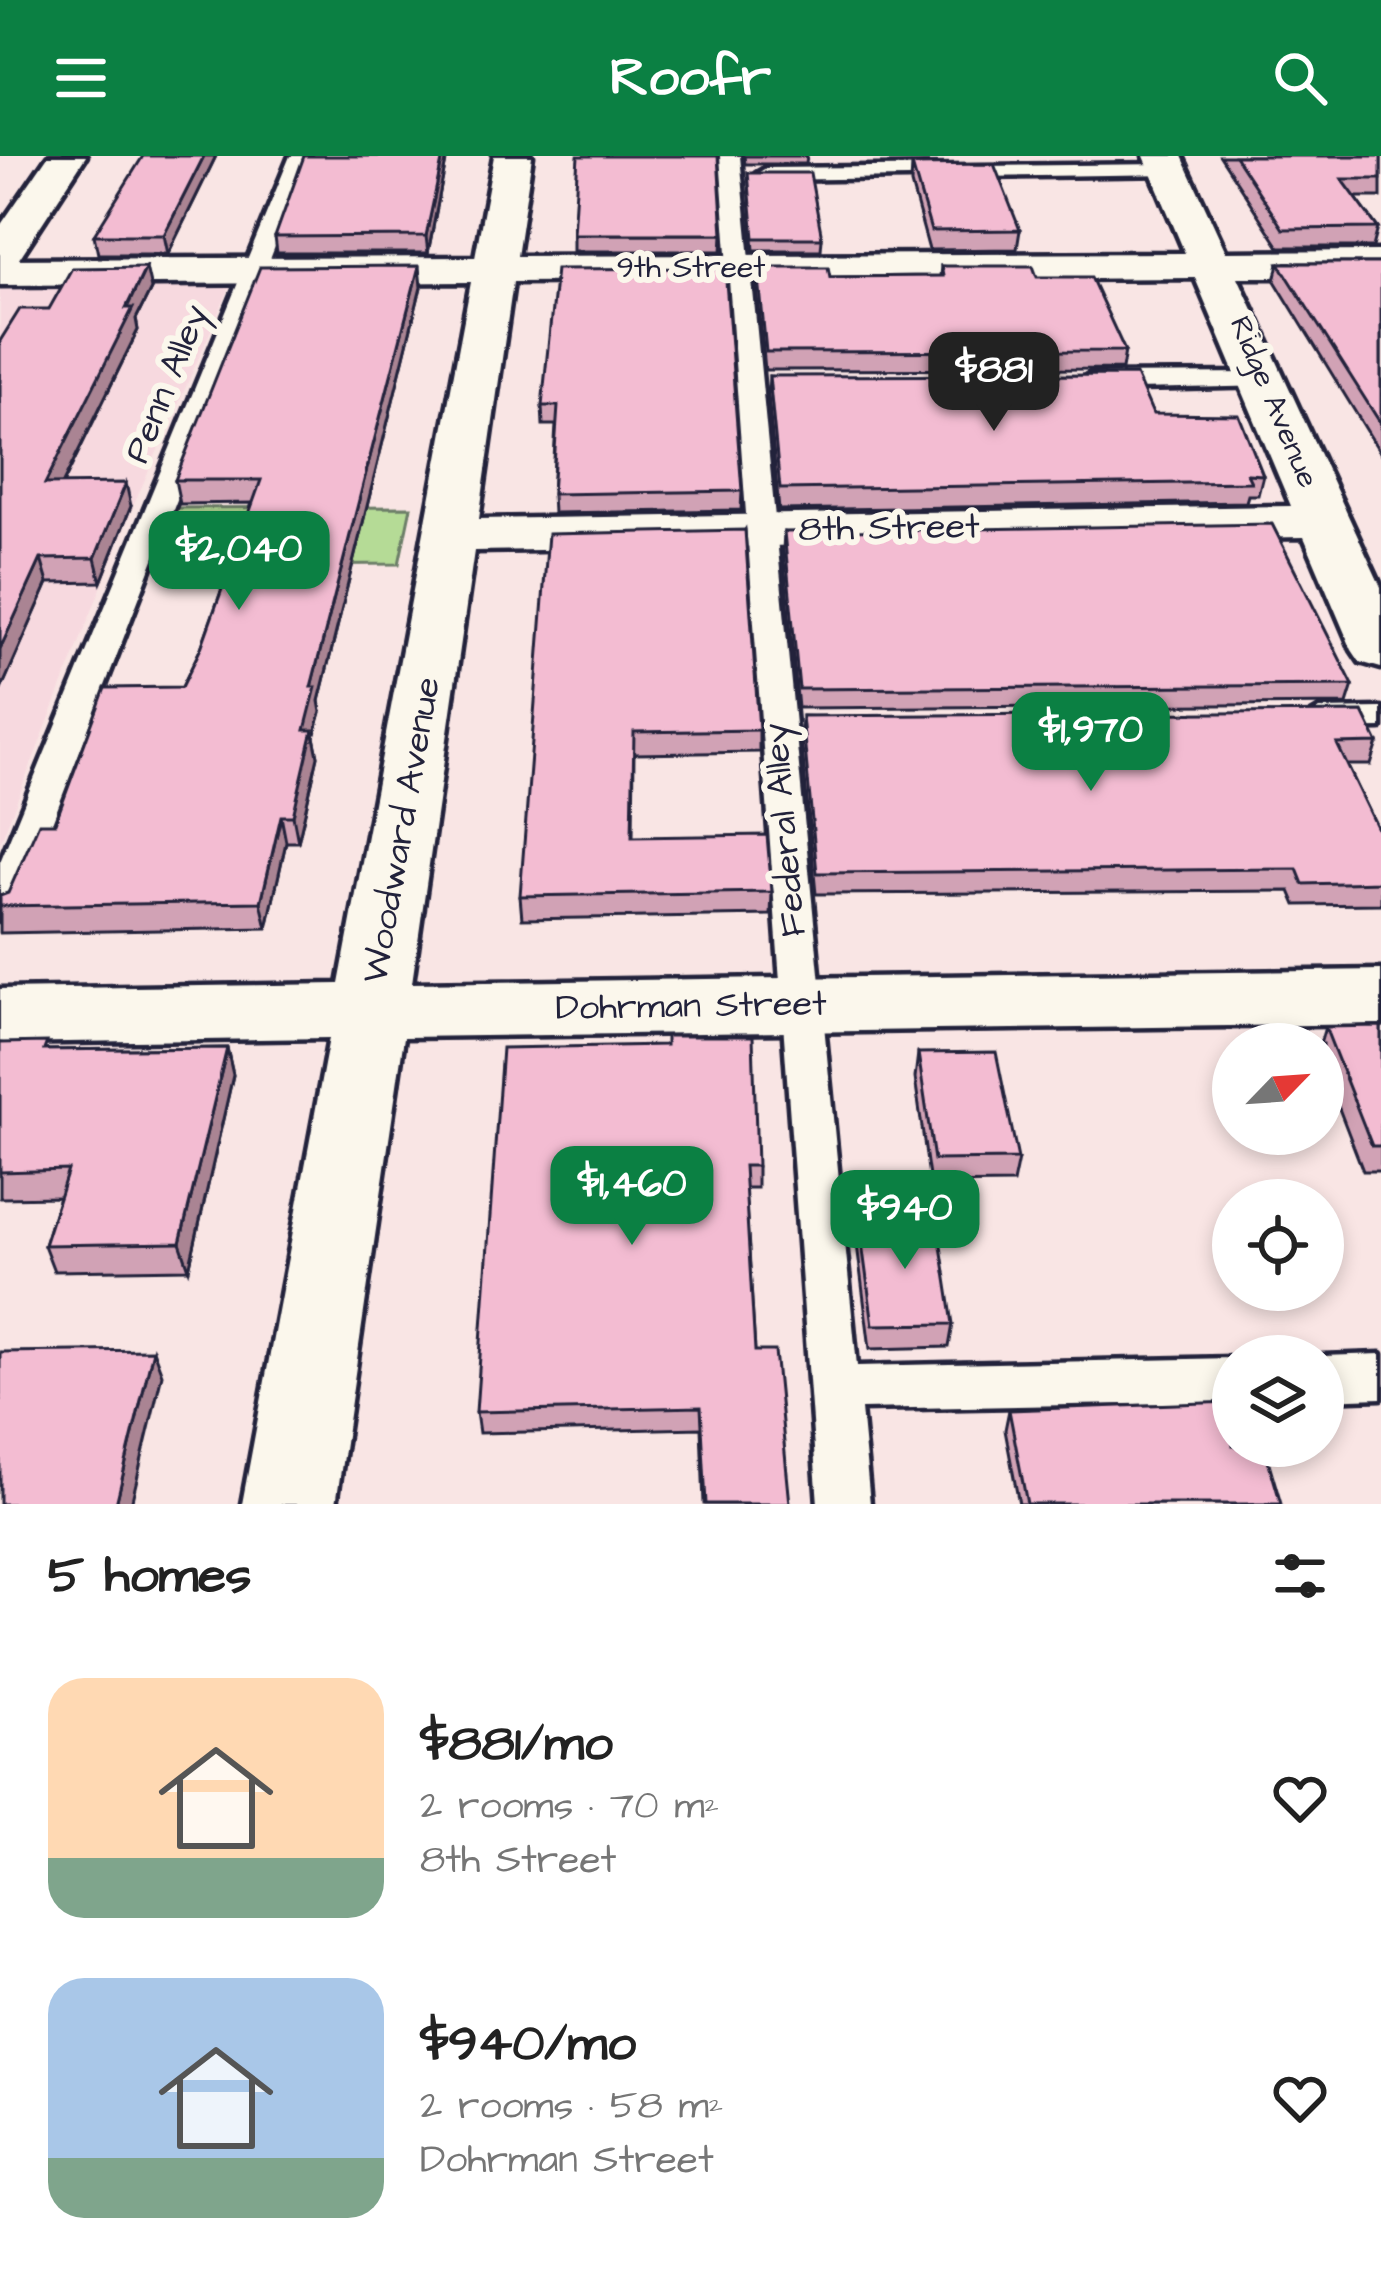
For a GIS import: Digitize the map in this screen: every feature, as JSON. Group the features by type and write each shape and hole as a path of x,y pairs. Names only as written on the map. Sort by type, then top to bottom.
{"street":[{"path":"0,256 67,156"},
{"name":"Woodward Avenue","path":"289,1504 499,269 513,156"},
{"name":"Ridge Avenue","path":"1166,163 1215,265 1381,650"},
{"name":"9th Street","path":"0,272 1381,264"},
{"name":"8th Street","path":"454,536 1325,521"},
{"name":"Dohrman Street","path":"0,1016 1381,997"}],"lane":[{"name":"Penn Alley","path":"0,908 300,156"},
{"path":"731,165 1166,163"},
{"name":"Federal Alley","path":"731,165 741,268 762,383 761,531 844,1504"},
{"path":"1054,382 1264,381"},
{"path":"1288,719 1381,718"},
{"path":"776,723 823,722"},
{"path":"1344,1377 1381,1376"},
{"path":"833,1388 1212,1380"}],"shaded area":[{"path":"0,286 230,287 135,502 0,843"}],"green space":[{"path":"411,507 399,564 149,566 172,508"}],"building":[{"path":"143,156 204,156 164,235 94,235"},
{"path":"304,156 443,156 426,236 275,237"},
{"path":"578,156 718,156 723,234 573,234"},
{"path":"1235,156 1381,156 1381,179 1342,179 1378,228 1283,229"},
{"path":"994,164 1020,230 931,231 912,165"},
{"path":"748,173 810,173 822,238 754,238"},
{"path":"1279,263 1381,263 1381,424"},
{"path":"419,266 311,687 316,687 305,730 313,730 293,816 281,816 261,902 0,906 0,896 8,893 39,823 55,823 105,688 182,687 201,648 261,480 175,480 260,267"},
{"path":"941,266 1033,266 1037,277 1091,277 1125,351 766,352 758,267 828,267 830,277 943,276"},
{"path":"146,267 126,308 133,308 45,484 126,483 95,558 41,559 0,649 0,341 20,309 49,309 72,268"},
{"path":"725,268 742,491 552,494 558,406 542,406 556,269"},
{"path":"1136,375 1153,414 1239,415 1263,475 1247,474 1251,482 780,489 769,376"},
{"path":"1272,524 1353,685 799,689 784,532"},
{"path":"745,530 759,730 634,732 632,837 767,835 772,892 520,896 548,534"},
{"path":"1363,712 1378,743 1337,744 1381,835 1381,882 1303,884 1297,869 817,873 802,716"},
{"path":"1381,1026 1381,1146 1372,1146 1344,1075 1344,1027"},
{"path":"666,1036 753,1036 757,1166 744,1166 755,1351 775,1351 790,1504 706,1504 701,1407 476,1412 502,1048 666,1045"},
{"path":"47,1042 44,1050 227,1048 180,1243 44,1245 68,1170 0,1172 0,1043"},
{"path":"996,1052 1018,1159 934,1160 918,1053"},
{"path":"859,1220 937,1220 953,1324 873,1325"},
{"path":"153,1350 116,1504 0,1504 0,1352"},
{"path":"1212,1403 1212,1467 1270,1467 1281,1504 1027,1504 1009,1410"}]}
